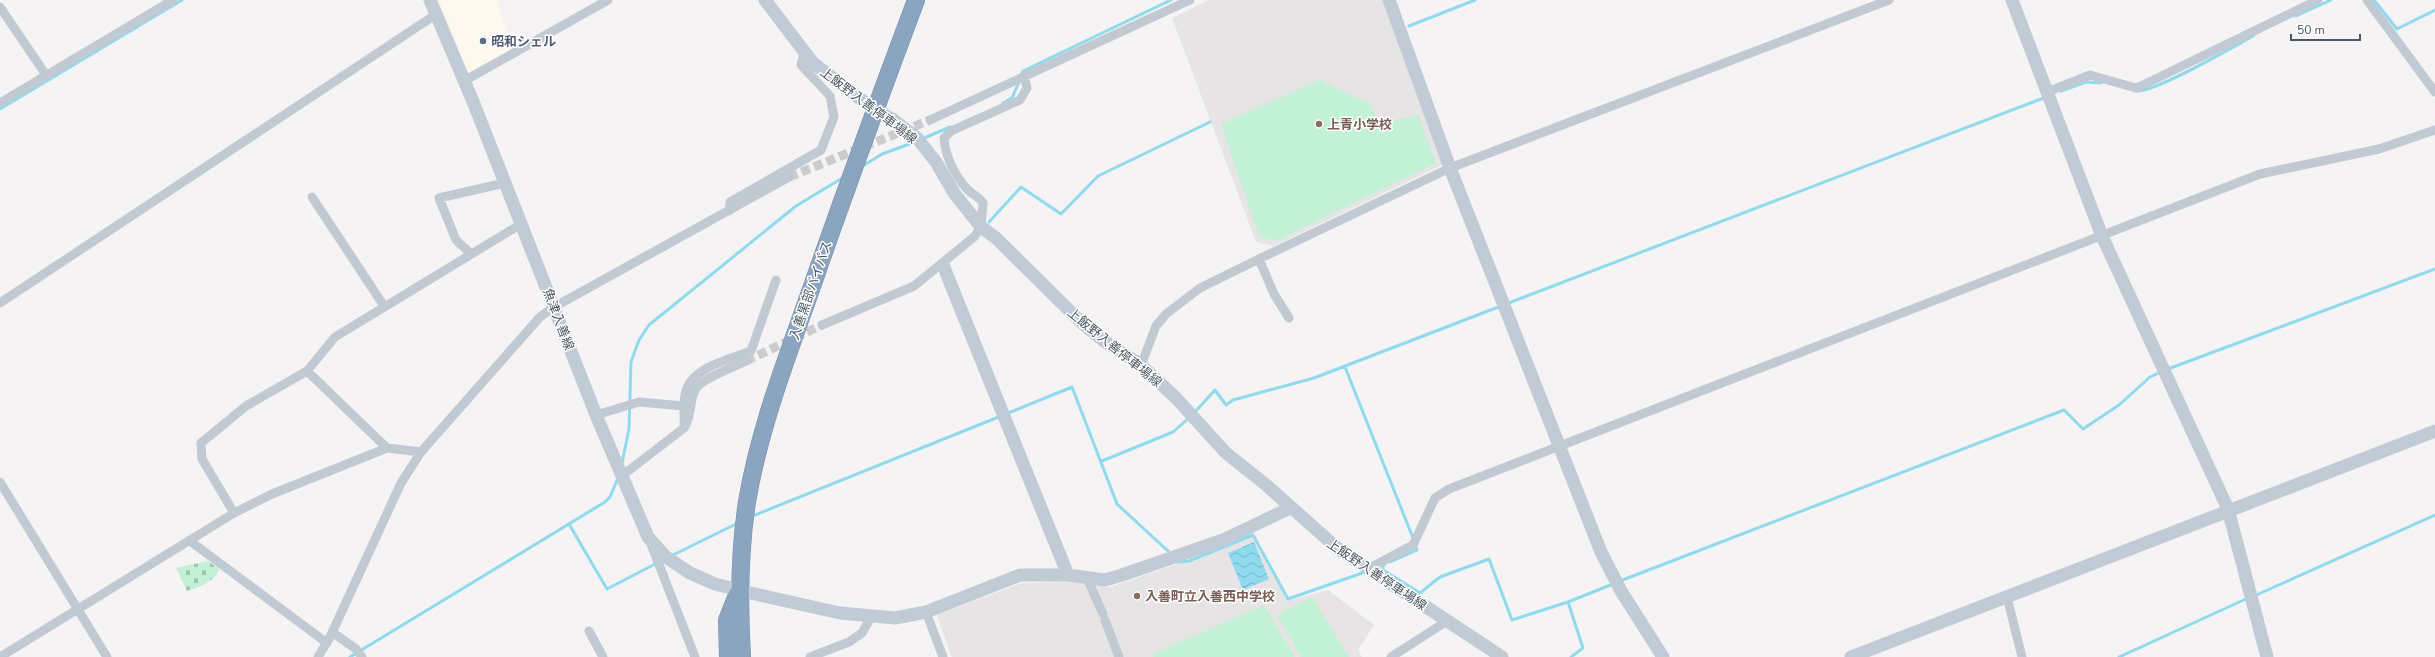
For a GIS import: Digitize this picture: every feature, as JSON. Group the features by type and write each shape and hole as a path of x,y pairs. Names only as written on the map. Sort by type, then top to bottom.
{"highway":[{"name":"入善黒部バイパス","path":"739,590 747,503 767,416 875,110 916,0"},
{"path":"728,657 727,620 739,590"},
{"path":"739,590 742,657"}],"street":[{"path":"0,103 173,0"},
{"name":"魚津入善線","path":"430,0 505,182 596,415 623,475 648,538 666,557 690,573 715,584 840,613 895,618 926,612 1020,575 1068,575 1104,580 1130,573 1223,540 1290,508"},
{"path":"464,81 608,0"},
{"name":"上飯野入善停車場線","path":"765,0 804,53 824,72 875,110 894,120 917,138 936,162 954,193 981,227 1002,244 1082,323 1104,341 1141,365 1176,398 1226,453 1337,548 1502,657"},
{"path":"930,120 1190,0"},
{"path":"1389,0 1450,168 1601,552 1621,591 1663,657"},
{"path":"1141,365 1156,326 1166,314 1200,288 1259,259 1450,168 1889,0"},
{"path":"2012,0 2102,236 2228,509 2267,657"},
{"path":"2047,92 2090,75 2136,88 2318,0"},
{"path":"2367,0 2435,92"},
{"path":"0,7 46,75"},
{"path":"0,303 436,15"},
{"path":"729,211 730,202 821,150 834,117 830,96 801,65 804,53"},
{"path":"822,325 914,286 943,264 974,237 981,227 983,203 979,196 968,190 945,153 944,138 951,131 1020,100 1027,88 1024,76"},
{"path":"1368,569 1413,545 1435,498 1449,490 2260,174 2379,149 2435,130"},
{"path":"318,657 327,643 401,483 421,452 540,316 790,177"},
{"path":"471,254 456,240 439,198 505,182"},
{"path":"312,197 384,306"},
{"path":"234,513 202,459 201,443 246,406 307,371 335,337 521,224"},
{"path":"1259,259 1274,294 1289,318"},
{"path":"943,264 1068,575"},
{"path":"684,428 685,392 690,381 700,372 751,351 776,280"},
{"path":"623,475 684,428 689,421 695,389 702,382 746,361"},
{"path":"307,371 387,448"},
{"path":"596,415 639,402 684,406"},
{"path":"1851,657 2228,509 2435,431"},
{"path":"0,657 234,513 272,494 387,448 421,452"},
{"path":"0,482 107,657"},
{"path":"648,538 694,657"},
{"path":"190,541 327,643"},
{"path":"1087,578 1119,657"},
{"path":"2007,597 2022,657"},
{"path":"926,612 943,657"},
{"path":"810,657 848,642 862,634 871,617"},
{"path":"1391,657 1447,621"},
{"path":"588,631 603,657"},
{"path":"332,632 356,649 362,657"}],"shaded area":[{"name":"昭和シェル","path":"439,0 496,0 513,48 469,74"},
{"name":"上青小学校","path":"1209,0 1382,0 1442,165 1274,246 1256,242 1172,18"},
{"name":"入善町立入善西中学校","path":"1254,533 1287,601 1328,590 1374,625 1358,650 1362,657 952,657 937,615 1022,583 1069,582 1111,587 1222,548"}],"green space":[{"path":"1319,80 1370,104 1380,125 1418,115 1436,163 1276,241 1260,237 1221,124"},
{"path":"208,561 219,569 217,574 210,581 187,591 176,568"},
{"path":"1312,597 1349,657 1301,657 1277,615"},
{"path":"1264,605 1295,657 1153,657 1153,654"}],"water":[{"path":"1254,542 1269,579 1243,590 1228,553"}],"waterway":[{"path":"0,109 182,0"},
{"path":"1021,75 1023,71 1171,0"},
{"path":"1409,26 1475,0"},
{"path":"2296,16 2331,0"},
{"path":"2374,0 2397,29 2435,10"},
{"path":"2136,91 2145,90 2159,85 2212,59 2253,36"},
{"path":"1003,103 1012,98 1019,82"},
{"path":"2061,91 2086,82 2101,83"},
{"path":"1506,304 2046,97"},
{"path":"989,222 1021,187 1061,214 1098,176 1210,122"},
{"path":"922,139 950,127"},
{"path":"861,167 882,154 915,142"},
{"path":"622,463 629,429 631,362 639,340 649,325 796,206 844,177"},
{"path":"2168,369 2435,269"},
{"path":"1194,413 1215,390 1226,405 1233,400 1314,378 1501,306"},
{"path":"1345,367 1413,538"},
{"path":"1620,581 2064,410 2083,429 2119,405 2150,377 2161,372"},
{"path":"1006,414 1072,387 1117,504 1168,551"},
{"path":"750,517 1001,416"},
{"path":"1102,461 1173,432 1190,417"},
{"path":"350,657 605,502 610,497 618,478"},
{"path":"2254,596 2435,515"},
{"path":"671,556 738,523"},
{"path":"569,524 607,589 657,563"},
{"path":"1177,562 1189,561 1253,535 1288,599 1365,572"},
{"path":"1390,562 1417,550 1415,546"},
{"path":"1385,564 1383,565 1383,570 1420,593 1440,577 1489,559 1512,620 1568,602"},
{"path":"1571,657 1583,648 1568,602 1613,584"},
{"path":"2119,657 2248,598"}],"tunnel":[{"path":"789,177 930,120"},
{"path":"746,361 822,325"}],"place":[{"name":"昭和シェル","path":"483,41"},
{"name":"上青小学校","path":"1319,124"},
{"name":"入善町立入善西中学校","path":"1137,596"}]}
